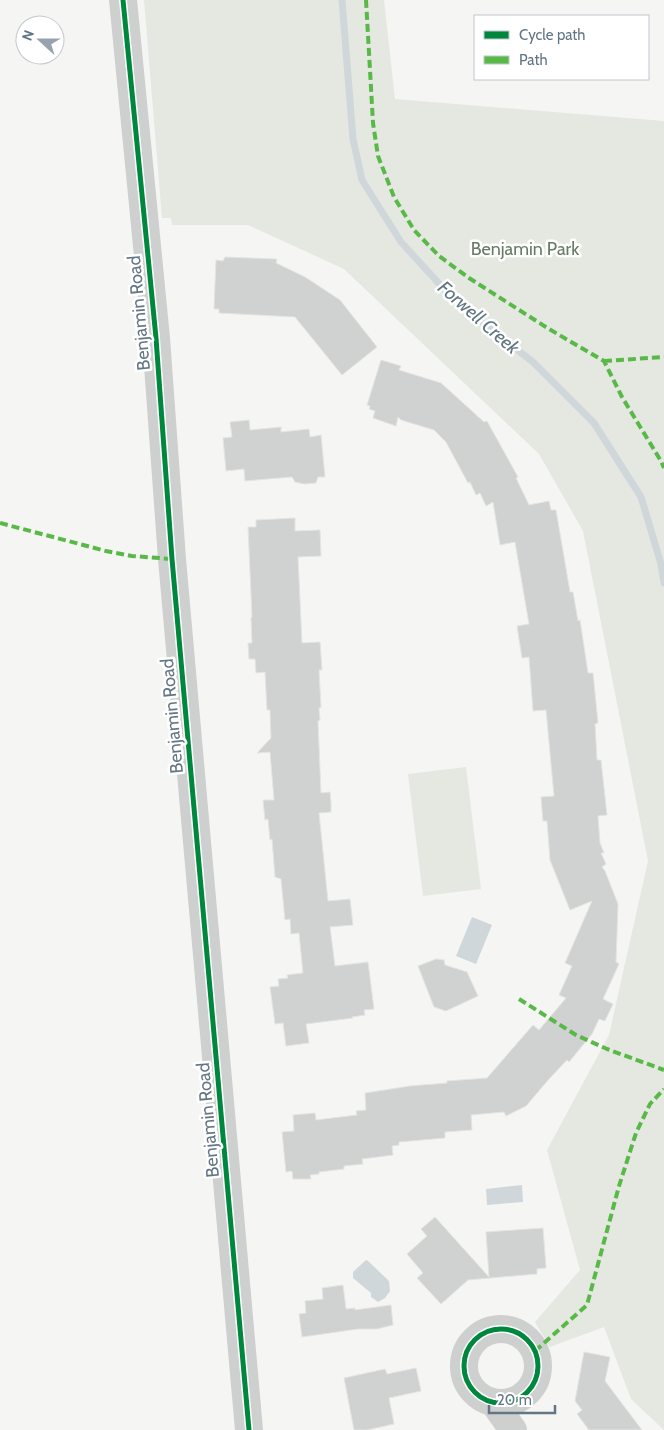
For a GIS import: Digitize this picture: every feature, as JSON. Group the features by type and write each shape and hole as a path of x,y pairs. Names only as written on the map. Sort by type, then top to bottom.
{"street":[{"name":"Benjamin Road","path":"123,0 156,338 172,558 250,1430"},
{"path":"494,1403 513,1430"}],"green space":[{"name":"Benjamin Park","path":"144,0 384,0 395,99 664,121 664,1430 631,1399 604,1327 550,1347 535,1322 580,1270 547,1150 609,1035 648,861 583,531 539,454 344,269 248,225 172,225 171,218 162,218"},
{"path":"466,767 481,889 423,896 408,774"}],"shaded area":[{"path":"472,917 492,925 476,964 456,956"},
{"path":"522,1185 523,1202 487,1205 486,1189"},
{"path":"366,1260 389,1281 390,1291 385,1298 378,1302 371,1297 371,1293 353,1278 353,1272"}],"building":[{"path":"225,257 277,259 276,263 305,277 340,300 377,347 342,375 295,317 219,313 219,309 214,309 216,260 223,261"},
{"path":"381,360 401,366 399,370 441,383 484,422 487,421 518,477 516,478 529,505 549,501 551,510 556,510 570,592 573,592 578,621 580,620 588,673 593,673 598,723 595,724 597,760 601,760 607,815 598,816 600,843 604,853 601,853 606,864 602,867 618,904 616,962 619,964 603,999 613,1004 605,1021 599,1019 592,1034 569,1062 567,1060 526,1106 506,1116 504,1112 471,1115 472,1130 445,1132 445,1138 399,1142 399,1145 392,1146 393,1155 362,1159 363,1164 344,1166 344,1169 319,1172 319,1174 310,1175 311,1179 293,1179 292,1171 286,1172 282,1132 294,1131 293,1115 315,1113 316,1120 357,1115 356,1111 366,1110 365,1093 410,1086 447,1083 447,1081 487,1078 533,1025 539,1030 566,998 559,995 572,966 565,963 592,901 570,910 550,860 547,821 543,821 541,797 554,796 546,710 533,711 529,657 522,658 517,626 529,624 515,542 500,545 493,502 486,506 480,493 476,495 446,442 434,430 401,420 398,417 396,426 373,418 375,411 369,409 370,406 367,405"},
{"path":"249,420 250,430 281,427 281,432 309,429 310,437 321,435 325,477 318,477 316,483 304,484 295,482 292,477 245,481 244,469 226,471 223,438 232,437 230,422"},
{"path":"295,518 295,531 320,530 321,556 298,557 302,643 320,642 322,670 319,670 321,707 319,708 320,720 318,721 321,793 330,792 331,812 319,813 328,901 350,899 353,925 330,927 335,966 368,962 374,1009 364,1010 365,1015 353,1018 306,1024 309,1043 286,1046 283,1023 275,1024 270,987 279,986 278,979 288,978 287,975 303,973 299,933 291,934 290,919 285,920 281,879 275,877 272,839 270,840 268,819 265,820 263,800 274,800 270,752 257,753 271,738 270,710 267,710 265,672 256,673 255,659 249,659 248,643 252,643 252,617 248,527 256,527 256,520"},
{"path":"436,959 444,960 445,965 467,972 478,996 446,1011 434,1007 418,966"},
{"path":"435,1217 489,1277 486,1232 543,1228 546,1268 537,1269 537,1274 468,1280 441,1304 417,1278 423,1273 407,1254 427,1236 421,1229"},
{"path":"343,1285 346,1309 355,1308 355,1310 391,1305 393,1325 377,1329 358,1329 302,1337 299,1314 306,1313 305,1301 323,1299 322,1288"},
{"path":"584,1352 610,1357 605,1381 642,1430 589,1430 577,1414 582,1410 575,1401"},
{"path":"416,1368 421,1391 389,1398 394,1424 367,1430 354,1430 344,1378 385,1369 387,1374"}],"waterway":[{"name":"Forwell Creek","path":"342,0 353,139 362,180 401,242 455,301 533,362 594,423 641,497 661,564 664,583"}],"marked path":[{"path":"366,0 373,123 378,156 394,197 414,230 439,256 469,278 549,329 604,361 622,397 664,468"},
{"path":"604,361 664,357"},
{"path":"0,523 106,551 132,556 172,559"},
{"path":"519,999 576,1035 607,1049 664,1070"},
{"path":"535,1351 587,1305 619,1186 636,1133 650,1104 664,1089"}],"cycle path":[{"path":"123,0 156,338 172,559 249,1430"},
{"path":"501,1329 515,1332 527,1340 535,1352 538,1366 535,1380 527,1392 515,1400 501,1403 487,1400 475,1392 467,1380 464,1366 467,1352 475,1340 487,1332 501,1329"}]}
